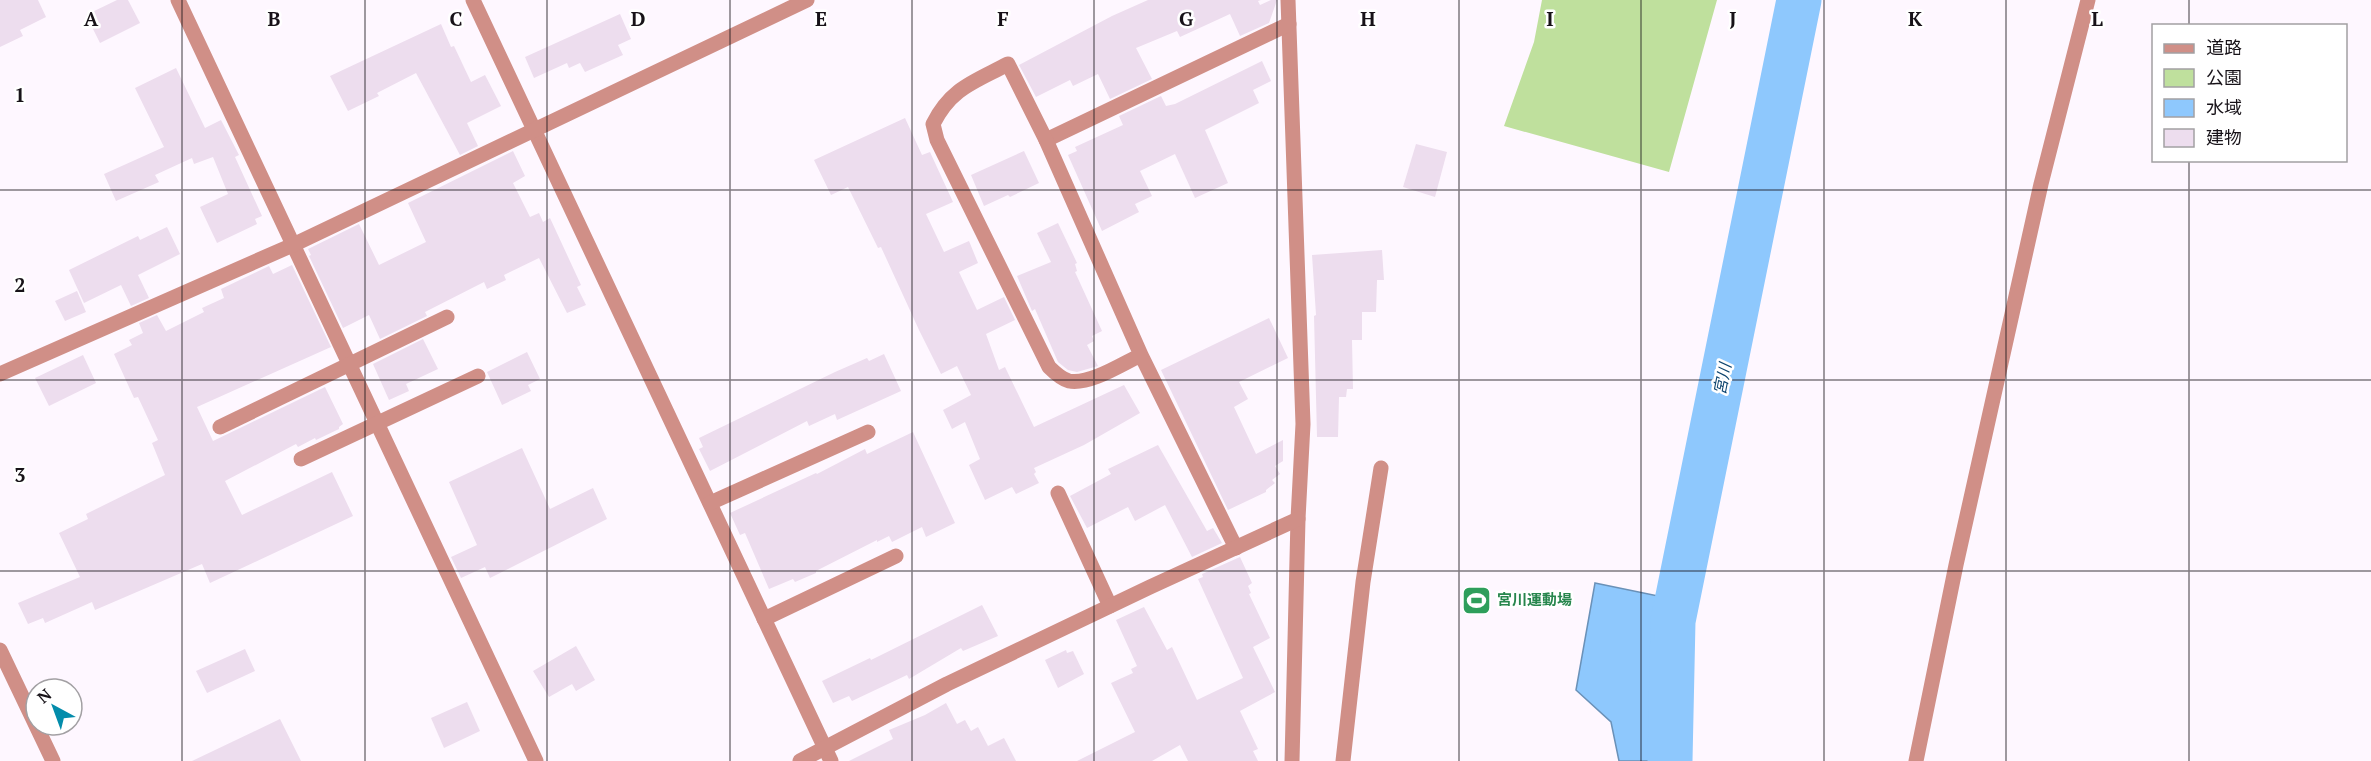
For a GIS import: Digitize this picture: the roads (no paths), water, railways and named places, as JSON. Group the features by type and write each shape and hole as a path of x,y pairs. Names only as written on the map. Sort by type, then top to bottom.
{"street":[{"path":"178,0 351,363 536,761"},
{"path":"473,0 828,755"},
{"path":"0,374 295,244 807,0"},
{"path":"1288,0 1304,424 1298,519 1292,761"},
{"path":"1916,761 1956,566 2038,196 2088,0"},
{"path":"1046,140 1289,24"},
{"path":"1141,355 1101,375 1079,381 1066,380 1049,367 937,140 933,124 941,108 951,96 1008,64 1046,140 1141,355 1236,548"},
{"path":"220,428 447,317"},
{"path":"301,459 478,376"},
{"path":"710,503 868,432"},
{"path":"1343,761 1363,582 1381,468"},
{"path":"1058,493 1110,606"},
{"path":"800,761 828,755 947,684 1298,519"},
{"path":"764,619 896,556"},
{"path":"0,650 53,761"}],"water":[{"path":"1595,583 1697,604 1681,641 1679,661 1691,761 1619,761 1611,722 1576,690"}],"waterway":[{"name":"宮川","path":"1670,761 1673,621 1799,0"}],"place":[{"name":"宮川運動場","path":"1476,600"}]}
